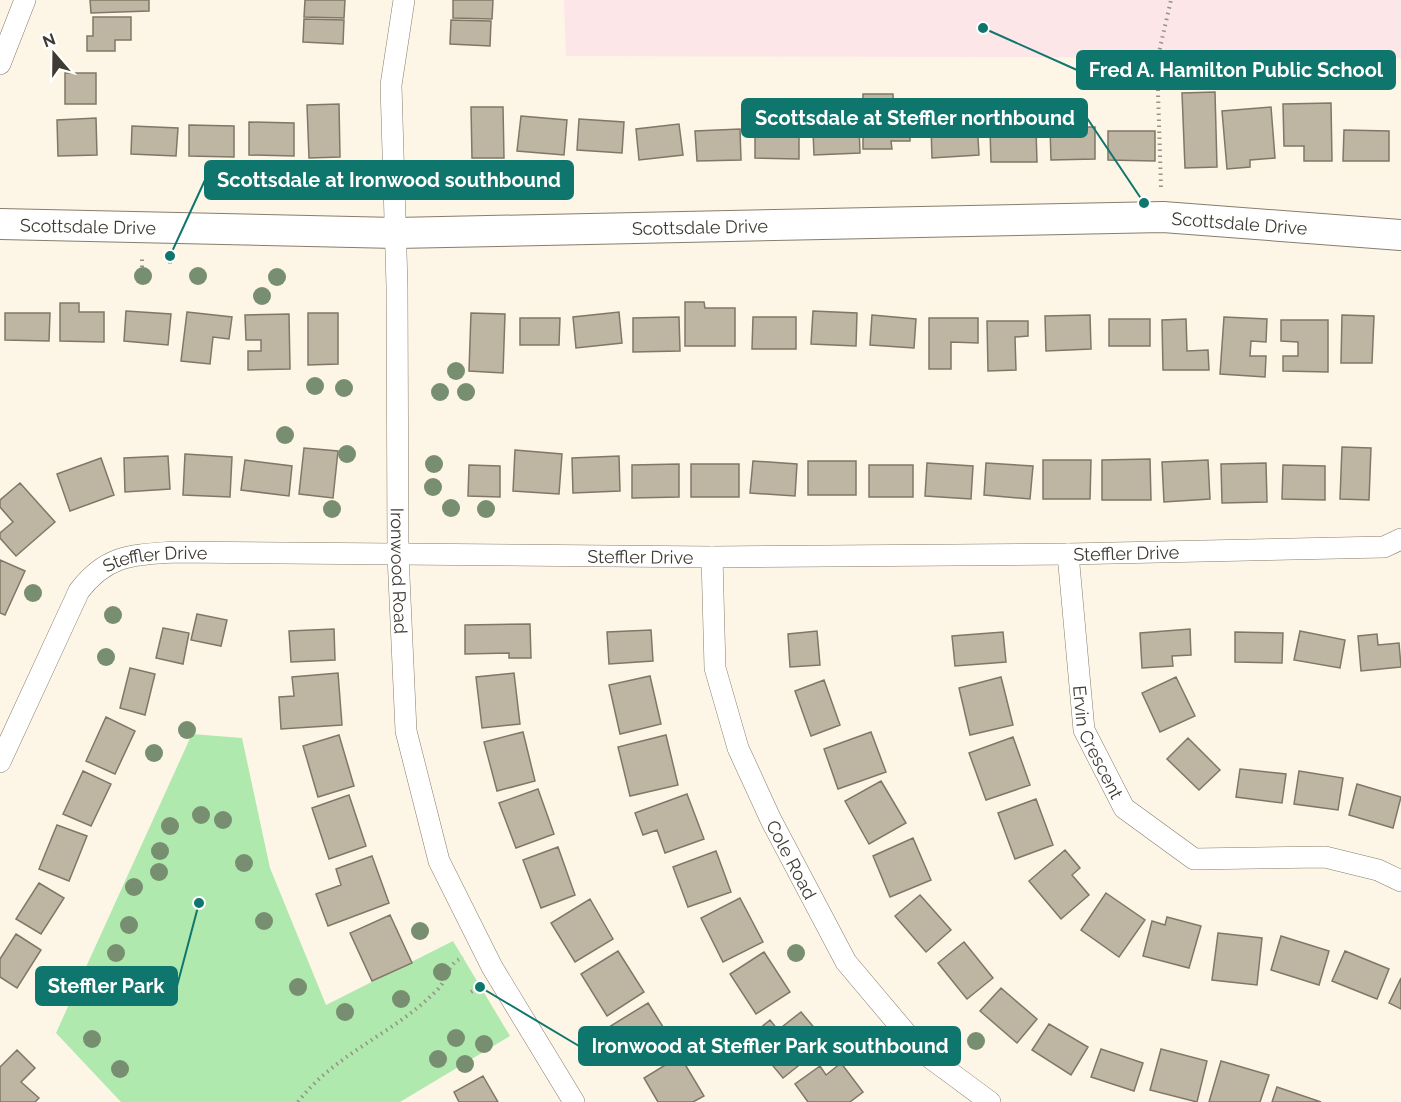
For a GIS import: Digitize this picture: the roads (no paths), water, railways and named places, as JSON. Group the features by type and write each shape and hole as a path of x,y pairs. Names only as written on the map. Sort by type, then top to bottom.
{"street":[{"path":"0,64 25,0"},
{"name":"Ironwood Road","path":"404,0 391,85 396,233 398,555 406,731 439,861 492,968 574,1102"},
{"name":"Scottsdale Drive","path":"0,224 396,233 1163,217 1401,235"},
{"name":"Steffler Drive","path":"0,762 79,591 94,573 106,565 135,555 176,552 712,557 1068,555 1384,547 1401,539"},
{"name":"Ervin Crescent","path":"1068,555 1084,730 1124,808 1194,859 1325,856 1378,870 1401,881"},
{"name":"Cole Road","path":"712,557 715,668 738,748 771,820 846,962 921,1051 990,1102"}],"place":[{"name":"Fred A. Hamilton Public School","path":"983,28"},
{"name":"Scottsdale at Steffler northbound","path":"1144,203"},
{"name":"Scottsdale at Ironwood southbound","path":"170,256"},
{"name":"Steffler Park","path":"199,903"},
{"name":"Ironwood at Steffler Park southbound","path":"480,987"}]}
